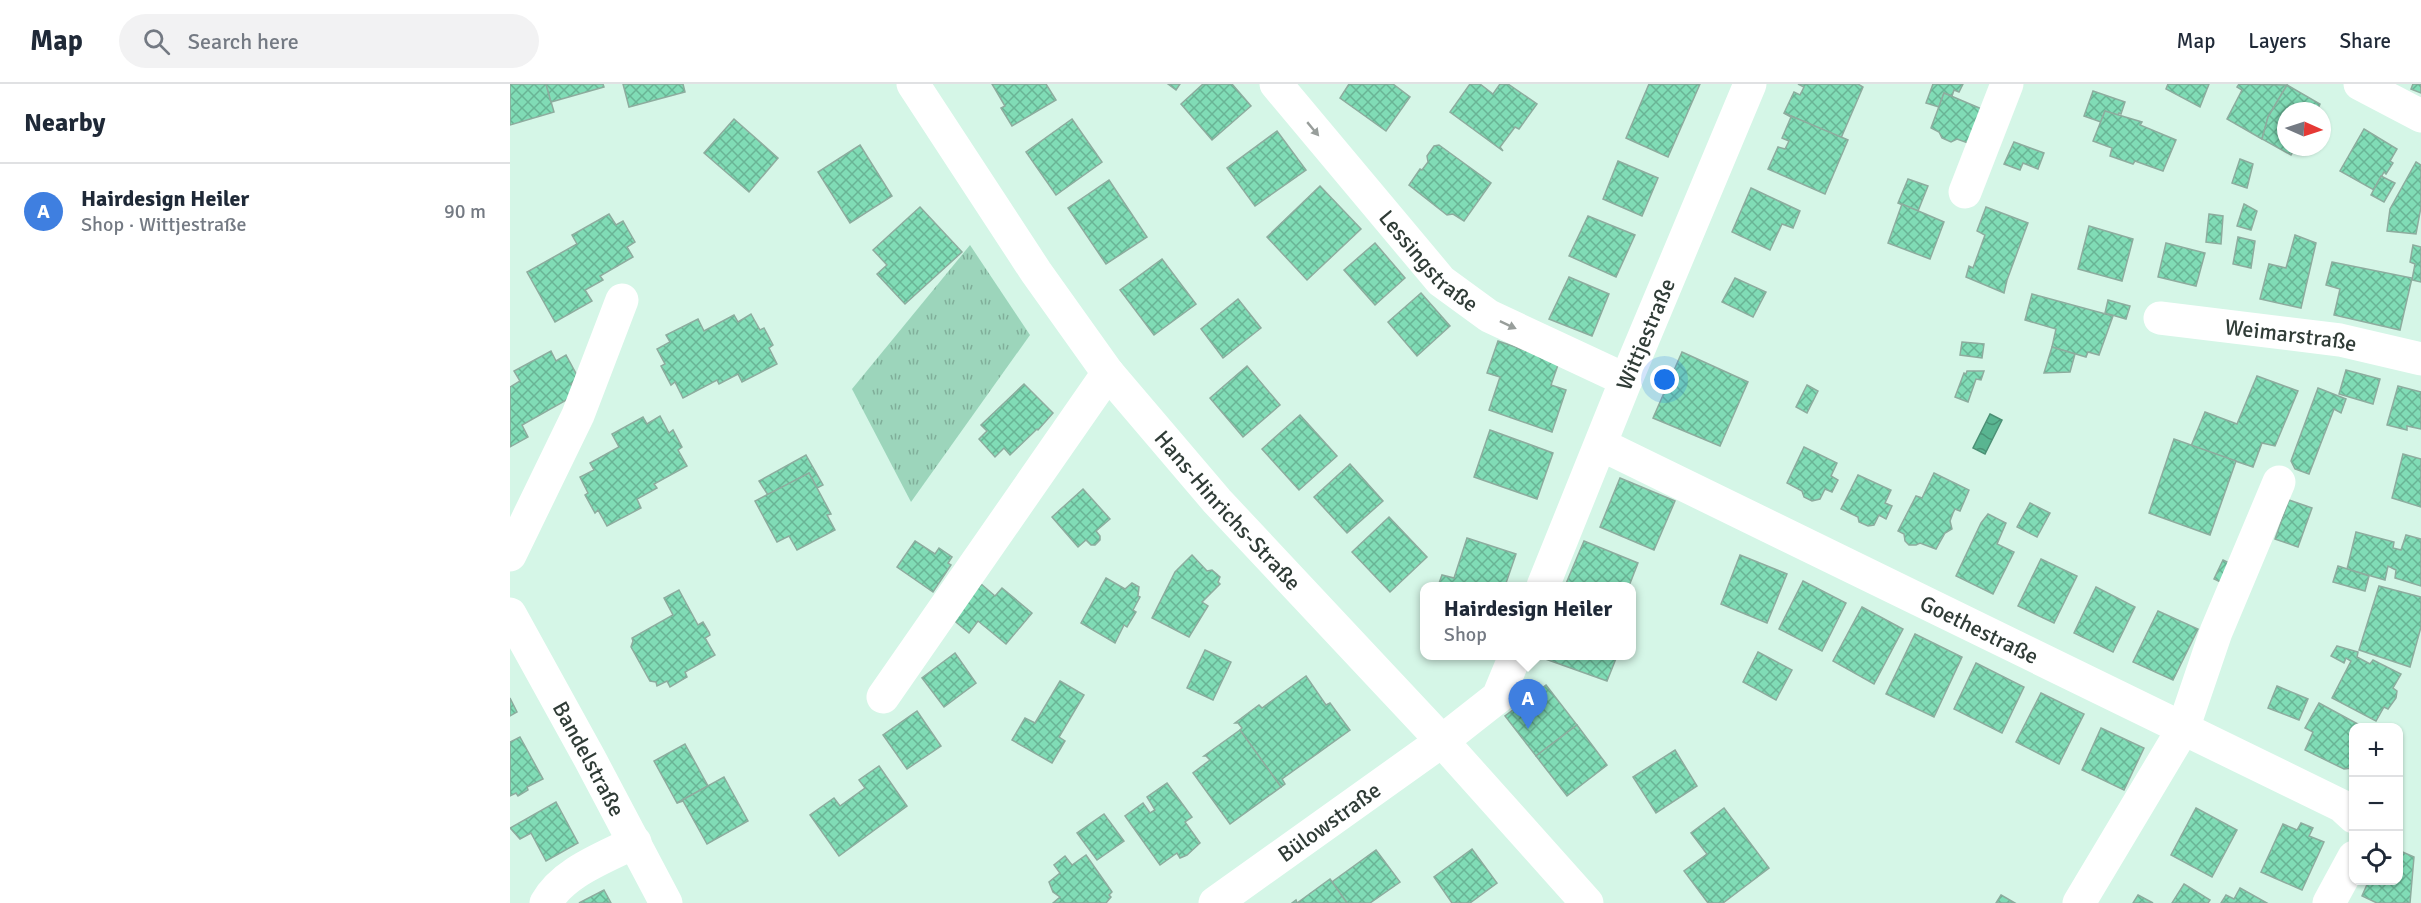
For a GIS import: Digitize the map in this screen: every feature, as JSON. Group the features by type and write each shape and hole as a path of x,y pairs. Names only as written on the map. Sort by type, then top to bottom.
{"street":[{"name":"Hans-Hinrichs-Straße","path":"913,84 1036,272 1108,373 1217,501 1442,741 1587,903"},
{"name":"Lessingstraße","path":"1276,84 1441,281 1489,316 1626,380"},
{"name":"Wittjestraße","path":"1545,582 1602,445 1626,380 1750,84"},
{"path":"1965,192 2007,84"},
{"path":"2360,84 2421,116"},
{"path":"510,555 578,415 622,300"},
{"name":"Weimarstraße","path":"2160,318 2340,340 2421,359"},
{"path":"883,697 1108,373"},
{"name":"Goethestraße","path":"1602,445 2342,806 2349,813"},
{"path":"2079,903 2182,729 2216,632 2279,482"},
{"name":"Bandelstraße","path":"511,619 666,903"},
{"path":"1442,741 1498,697 1513,660"},
{"name":"Bülowstraße","path":"1215,903 1442,741"},
{"path":"546,903 553,890 567,878 634,842"},
{"path":"2329,903 2349,866"}],"green space":[{"path":"970,245 1030,335 911,502 852,389"}],"water":[{"path":"1990,414 2002,420 1985,454 1973,448"}],"building":[{"path":"510,84 546,84 554,112 510,125"},
{"path":"546,84 603,84 604,87 551,102"},
{"path":"623,84 683,84 685,92 629,107"},
{"path":"992,84 1046,84 1056,100 1012,126 1001,108 1005,106"},
{"path":"1168,84 1180,84 1176,90"},
{"path":"1203,84 1232,84 1251,106 1212,140 1181,104"},
{"path":"1349,84 1393,84 1410,97 1386,131 1340,98"},
{"path":"1470,84 1480,84 1493,94 1500,84 1508,84 1537,104 1519,129 1515,127 1500,147 1503,151 1450,112"},
{"path":"1649,84 1700,84 1668,157 1626,138"},
{"path":"1798,84 1858,84 1863,87 1841,138 1784,113 1794,92 1800,95 1804,87"},
{"path":"1933,84 1963,84 1959,92 1954,90 1952,96 1944,93 1939,107 1926,103"},
{"path":"2168,84 2209,84 2200,107 2166,89"},
{"path":"2239,84 2287,85 2268,117 2262,139 2227,119 2242,90 2237,87"},
{"path":"2413,84 2421,84 2421,93 2411,89"},
{"path":"2287,85 2317,102 2277,102 2277,147 2262,139 2268,117"},
{"path":"2093,91 2125,102 2121,114 2117,116 2105,111 2101,122 2084,116"},
{"path":"1944,93 1984,110 1971,144 1957,139 1951,142 1942,138 1939,132 1931,128"},
{"path":"2105,111 2142,122 2140,125 2176,140 2163,171 2135,161 2133,164 2110,156 2112,148 2093,141"},
{"path":"1784,113 1848,140 1825,194 1768,169 1778,147 1785,149 1789,141 1782,138 1791,117"},
{"path":"734,119 778,158 749,192 704,153"},
{"path":"1072,119 1102,162 1056,195 1026,152"},
{"path":"2364,129 2397,149 2390,161 2393,163 2386,174 2384,172 2374,190 2340,171"},
{"path":"1277,131 1306,170 1255,206 1227,168"},
{"path":"2014,142 2044,153 2038,169 2023,163 2020,170 2004,164"},
{"path":"860,145 892,196 850,223 818,172"},
{"path":"1439,145 1491,183 1464,221 1453,214 1447,215 1409,185 1428,162 1427,156 1434,146"},
{"path":"2240,159 2253,164 2247,188 2232,183"},
{"path":"1618,161 1658,178 1642,216 1603,199"},
{"path":"2416,162 2421,165 2421,207 2416,234 2387,231 2390,209"},
{"path":"2381,176 2395,183 2384,202 2371,195"},
{"path":"1908,179 1928,186 1918,211 1898,203"},
{"path":"1109,180 1147,237 1106,264 1068,208"},
{"path":"1320,186 1361,229 1307,280 1267,237"},
{"path":"1751,188 1800,211 1793,228 1782,224 1770,250 1732,232"},
{"path":"1902,204 1944,222 1930,259 1888,243"},
{"path":"2244,204 2257,211 2251,230 2237,226"},
{"path":"920,207 962,252 905,304 877,274 887,265 873,250"},
{"path":"1986,207 2028,223 2004,293 1966,277 1969,266 1973,268 1985,235 1977,231"},
{"path":"609,214 616,225 623,221 635,242 627,247 633,257 600,276 603,280 585,290 592,301 555,322 527,272 577,244 572,235"},
{"path":"2209,214 2223,216 2221,244 2206,242"},
{"path":"1588,216 1635,235 1616,277 1569,256"},
{"path":"2089,226 2133,239 2122,281 2078,269"},
{"path":"2295,235 2316,243 2301,308 2260,299 2269,264 2286,268"},
{"path":"2238,237 2255,241 2251,268 2233,264"},
{"path":"1375,243 1405,278 1375,305 1344,270"},
{"path":"2166,243 2205,253 2196,286 2158,277"},
{"path":"2413,245 2421,247 2421,282 2412,280 2415,264 2410,262"},
{"path":"1162,259 1196,304 1154,335 1120,290"},
{"path":"2332,262 2412,278 2400,330 2334,315 2340,289 2326,285"},
{"path":"1569,277 1609,294 1592,336 1549,319"},
{"path":"1735,278 1766,292 1753,317 1722,302"},
{"path":"1421,293 1450,326 1417,356 1388,322"},
{"path":"2032,294 2113,316 2099,355 2088,352 2086,357 2052,347 2056,329 2025,320"},
{"path":"1238,299 1261,328 1223,358 1201,329"},
{"path":"2108,300 2130,306 2126,319 2105,313"},
{"path":"751,314 760,330 764,328 773,345 769,348 777,364 742,382 738,374 719,384 717,380 683,398 675,382 671,385 661,366 665,364 657,349 670,342 666,335 698,319 704,331 734,315 738,322"},
{"path":"1498,341 1559,362 1551,385 1566,390 1552,432 1489,410 1500,377 1487,373"},
{"path":"1962,342 1984,344 1982,358 1960,355"},
{"path":"2052,347 2075,354 2070,372 2044,373"},
{"path":"551,351 556,361 566,355 579,379 571,384 577,394 522,425 528,437 510,447 510,387 520,381 514,371"},
{"path":"1682,352 1748,382 1720,446 1653,418"},
{"path":"1247,366 1280,405 1243,437 1210,398"},
{"path":"2346,370 2380,379 2373,404 2339,394"},
{"path":"1967,371 1984,371 1981,380 1976,379 1968,402 1955,397 1964,373 1966,374"},
{"path":"2257,376 2298,391 2275,446 2262,443 2253,467 2191,446 2205,412 2237,424"},
{"path":"1024,384 1053,413 1010,455 1004,448 995,457 979,439 987,431 981,425"},
{"path":"1807,385 1818,391 1807,413 1796,407"},
{"path":"2398,386 2421,392 2421,429 2407,426 2407,430 2387,425"},
{"path":"2318,388 2346,399 2341,413 2334,409 2309,474 2295,469 2291,461"},
{"path":"1300,415 1337,456 1299,490 1262,449"},
{"path":"660,416 669,433 673,430 682,447 678,450 687,466 654,484 657,488 637,499 641,508 607,526 598,510 595,513 585,495 588,493 580,477 594,470 590,463 619,447 612,434 643,417 647,424"},
{"path":"1490,430 1553,453 1537,499 1474,477"},
{"path":"2174,439 2236,461 2210,535 2149,513"},
{"path":"1804,447 1837,463 1831,476 1838,480 1832,492 1825,489 1820,499 1812,501 1804,497 1802,491 1787,483"},
{"path":"2403,454 2421,459 2421,507 2392,498"},
{"path":"806,455 823,485 817,488 809,473 768,495 759,481"},
{"path":"1350,464 1383,501 1347,533 1314,497"},
{"path":"809,473 831,514 827,515 835,530 797,550 789,536 777,542 755,501"},
{"path":"1934,473 1969,490 1960,511 1955,509 1953,513 1950,521 1952,529 1945,533 1936,549 1920,543 1909,545 1905,541 1904,534 1898,531 1916,496 1922,498"},
{"path":"1858,475 1891,490 1885,503 1892,506 1886,519 1879,515 1874,525 1868,526 1859,522 1858,517 1841,509"},
{"path":"1620,478 1675,501 1654,550 1600,527"},
{"path":"1083,489 1110,519 1096,531 1100,540 1095,545 1091,545 1086,540 1078,547 1052,517"},
{"path":"2289,500 2312,508 2298,547 2275,539"},
{"path":"2030,503 2050,513 2037,537 2017,527"},
{"path":"1988,514 2006,523 1997,544 2014,552 1993,594 1956,576 1981,523"},
{"path":"1389,517 1427,557 1390,592 1352,552"},
{"path":"2356,532 2394,542 2393,548 2401,550 2406,535 2421,539 2421,586 2395,578 2396,570 2388,566 2385,580 2347,569"},
{"path":"1467,538 1516,554 1506,582 1439,582 1442,575 1454,578"},
{"path":"915,541 935,554 939,548 952,557 948,563 951,565 933,592 897,567"},
{"path":"1584,541 1638,563 1631,582 1567,582"},
{"path":"1192,555 1207,571 1212,570 1220,577 1218,582 1220,584 1202,602 1208,606 1189,637 1152,618 1175,572"},
{"path":"1740,555 1787,574 1767,623 1721,604"},
{"path":"2041,559 2077,576 2054,623 2018,606"},
{"path":"2223,560 2229,563 2227,585 2214,579"},
{"path":"2338,566 2369,576 2365,591 2333,582"},
{"path":"1106,578 1125,589 1132,583 1139,587 1138,596 1140,597 1133,610 1136,612 1127,627 1124,625 1115,643 1081,623"},
{"path":"1803,581 1846,603 1822,651 1779,629"},
{"path":"980,583 995,596 1002,588 1032,613 1006,644 978,621 969,633 951,618"},
{"path":"2379,586 2421,597 2421,627 2410,667 2359,650"},
{"path":"2096,587 2135,607 2113,652 2074,633"},
{"path":"679,590 698,625 703,622 709,632 710,635 705,638 715,655 685,672 687,677 670,687 667,681 657,686 656,682 650,681 631,647 632,638 673,615 664,598"},
{"path":"1862,607 1903,629 1874,684 1833,661"},
{"path":"2158,611 2198,629 2173,680 2133,662"},
{"path":"1915,634 1962,657 1934,717 1886,694"},
{"path":"2337,646 2358,652 2357,657 2370,664 2373,660 2401,674 2393,688 2397,691 2396,698 2388,709 2384,707 2376,721 2332,698 2351,661 2346,658 2344,663 2331,656"},
{"path":"1205,650 1231,662 1213,700 1187,688"},
{"path":"1758,652 1792,670 1776,700 1743,682"},
{"path":"955,653 976,683 944,707 922,678"},
{"path":"1548,660 1615,660 1607,681"},
{"path":"1976,663 2024,687 2002,733 1954,709"},
{"path":"1306,676 1326,705 1330,703 1350,730 1282,779 1285,784 1281,787 1240,730 1242,728 1235,723 1259,705 1262,708"},
{"path":"1060,681 1084,695 1059,737 1065,741 1052,763 1012,740 1025,718 1035,723"},
{"path":"1546,685 1577,725 1536,756 1505,716"},
{"path":"2277,686 2308,699 2299,720 2268,708"},
{"path":"2041,693 2084,714 2059,764 2016,742"},
{"path":"510,698 517,712 510,716"},
{"path":"2319,703 2356,723 2349,723 2349,768 2344,769 2305,750 2313,732 2305,728"},
{"path":"917,711 941,746 907,769 883,735"},
{"path":"1577,725 1607,765 1567,796 1536,756"},
{"path":"2101,728 2144,748 2124,790 2082,770"},
{"path":"1240,730 1281,787 1230,824 1193,773 1210,760 1204,756"},
{"path":"520,737 543,779 527,787 528,790 518,796 516,793 510,796 510,742"},
{"path":"685,744 708,786 677,803 654,761"},
{"path":"1675,750 1697,786 1656,813 1633,777"},
{"path":"879,766 907,806 839,856 810,815 834,798 840,806 865,788 859,780"},
{"path":"724,777 748,821 707,844 683,801 677,803"},
{"path":"1167,783 1192,817 1185,822 1200,843 1187,855 1180,858 1177,853 1160,865 1125,816 1143,803 1150,813 1155,810 1147,797"},
{"path":"556,802 578,843 546,861 531,833 520,839 510,828"},
{"path":"1724,808 1769,868 1723,903 1708,903 1684,871 1707,854 1691,833"},
{"path":"2196,808 2237,830 2212,877 2171,855"},
{"path":"1104,814 1124,841 1097,860 1077,833"},
{"path":"2301,823 2313,828 2309,836 2324,842 2302,890 2261,872 2283,824 2297,830"},
{"path":"1472,849 1497,883 1470,903 1452,903 1434,877"},
{"path":"1376,850 1400,882 1370,903 1347,903 1332,882"},
{"path":"2403,852 2414,857 2410,903 2377,903 2362,896 2367,885 2403,885"},
{"path":"1086,855 1112,892 1109,895 1111,897 1106,903 1053,903 1060,897 1053,892 1049,882 1060,873 1054,865 1065,856 1072,865"},
{"path":"1330,879 1347,903 1297,903"},
{"path":"2184,884 2210,900 2208,903 2172,903"},
{"path":"2240,888 2267,903 2221,903 2226,895 2234,899"},
{"path":"604,890 611,903 579,903"},
{"path":"2001,895 2015,903 1996,903"},
{"path":"2138,895 2153,903 2133,903"}],"place":[{"name":"Hairdesign Heiler","path":"1528,729"}]}
